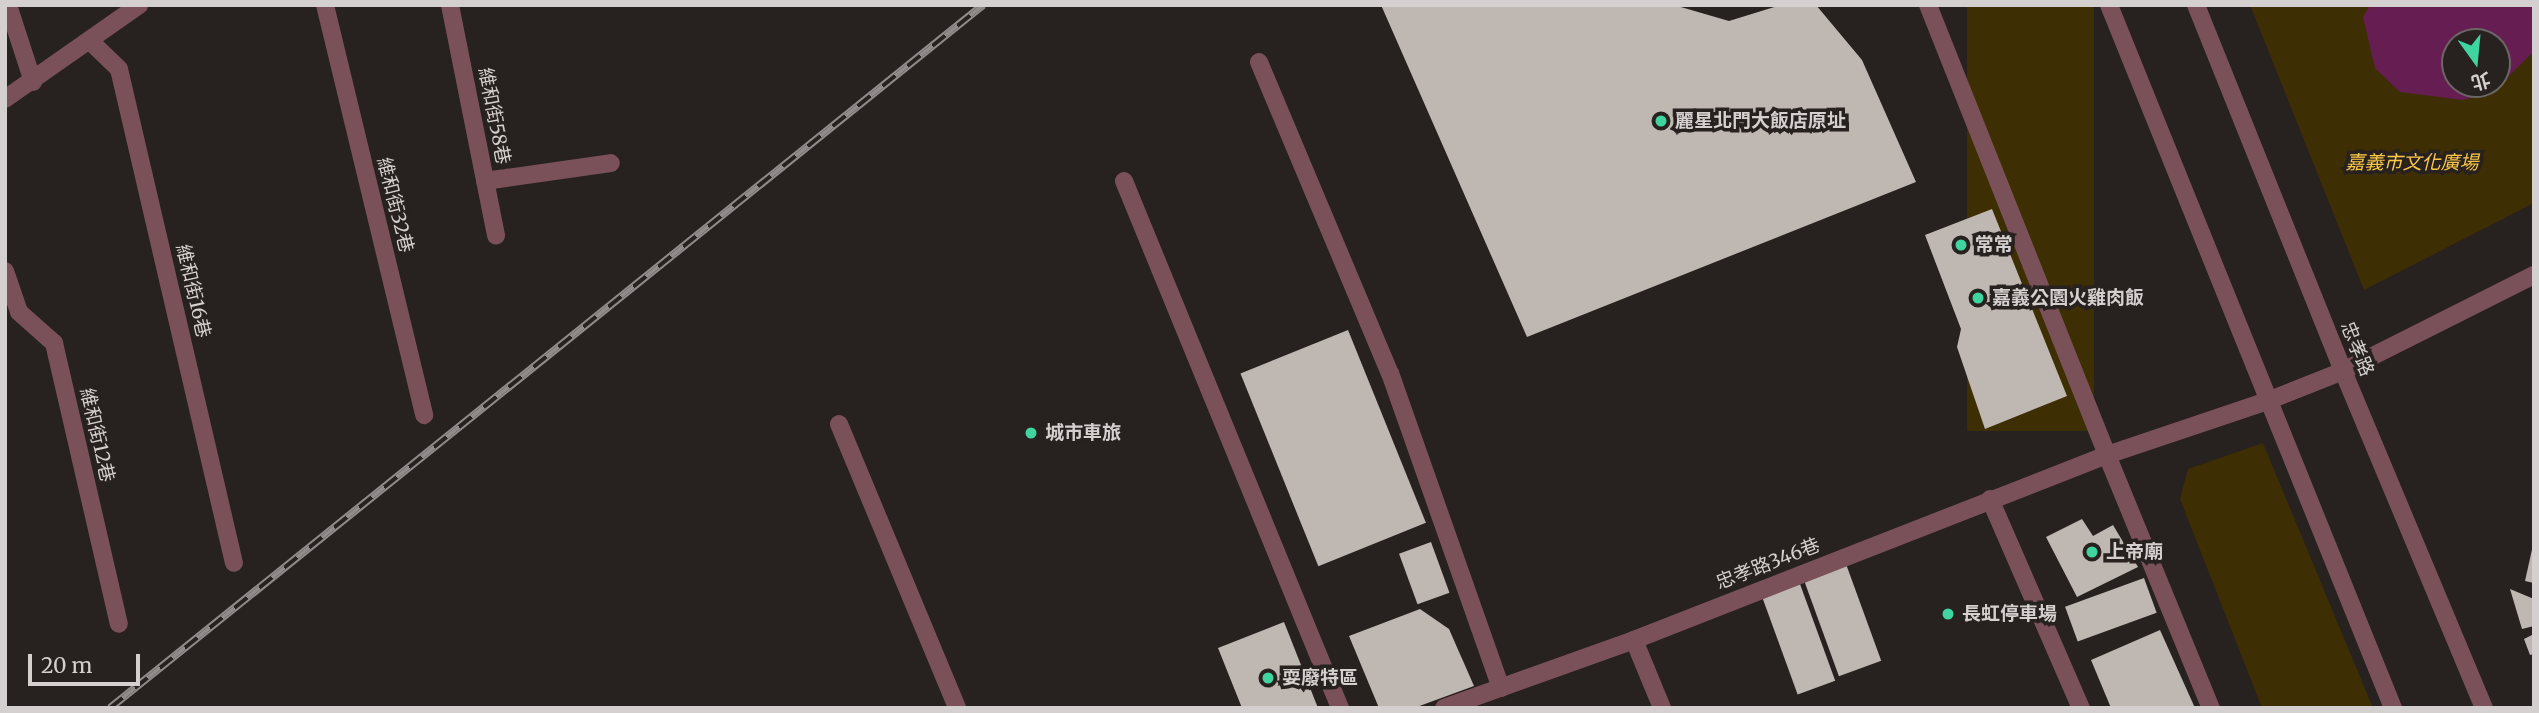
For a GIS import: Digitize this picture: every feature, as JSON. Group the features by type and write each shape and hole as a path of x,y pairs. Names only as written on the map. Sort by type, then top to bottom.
{"street":[{"path":"8,5 33,82"},
{"path":"5,99 33,82 139,5"},
{"name":"維和街32巷","path":"325,5 424,415"},
{"name":"維和街58巷","path":"450,5 496,235"},
{"path":"1928,5 2107,456 2211,708"},
{"path":"2109,5 2393,708"},
{"name":"忠孝路","path":"2196,5 2343,370 2484,708"},
{"name":"維和街16巷","path":"90,40 119,69 234,563"},
{"path":"1259,62 1390,373 1501,688"},
{"path":"485,181 611,163"},
{"path":"1124,181 1340,708"},
{"name":"維和街12巷","path":"5,271 19,312 54,343 119,624"},
{"name":"忠孝路346巷","path":"1444,708 1634,640 1990,499 2270,400 2343,370 2534,275"},
{"path":"839,425 957,708"},
{"path":"1990,499 2081,708"},
{"path":"1634,640 1662,708"}],"green space":[{"path":"1967,5 2094,5 2094,431 1967,431"},
{"name":"嘉義市文化廣場","path":"2250,5 2534,5 2534,203 2364,290"},
{"path":"2263,443 2373,708 2262,708 2180,499 2188,469"}],"shaded area":[{"path":"2370,5 2534,5 2534,51 2511,74 2511,28 2441,28 2441,97 2400,92 2375,68 2363,17"}],"building":[{"name":"麗星北門大飯店原址","path":"1381,5 1674,5 1729,21 1781,5 1816,5 1862,60 1916,182 1527,337"},
{"path":"1992,209 2067,396 1985,429 1957,347 1961,329 1925,235"},
{"path":"1348,330 1426,523 1318,566 1240,373"},
{"name":"上帝廟","path":"2082,519 2093,536 2113,525 2138,567 2077,597 2046,537"},
{"path":"1431,542 1449,593 1418,604 1399,554"},
{"path":"2534,545 2534,583 2525,581"},
{"path":"1846,564 1881,661 1839,676 1804,579"},
{"name":"上帝廟","path":"2144,578 2157,613 2078,641 2065,607"},
{"path":"1800,584 1835,681 1798,694 1762,598"},
{"path":"2510,589 2534,599 2534,626 2522,629"},
{"path":"1420,609 1449,629 1474,686 1414,708 1379,708 1349,636"},
{"name":"耍廢特區","path":"1284,622 1318,708 1242,708 1218,648"},
{"path":"2160,630 2195,708 2111,708 2091,660"},
{"path":"2534,634 2534,654 2530,655 2524,639"}],"railway":[{"path":"110,708 983,5"}],"place":[{"name":"麗星北門大飯店原址","path":"1661,121"},
{"name":"常常","path":"1961,245"},
{"name":"嘉義公園火雞肉飯","path":"1978,298"},
{"name":"城市車旅","path":"1031,433"},
{"name":"上帝廟","path":"2092,552"},
{"name":"長虹停車場","path":"1948,614"},
{"name":"耍廢特區","path":"1268,678"}]}
